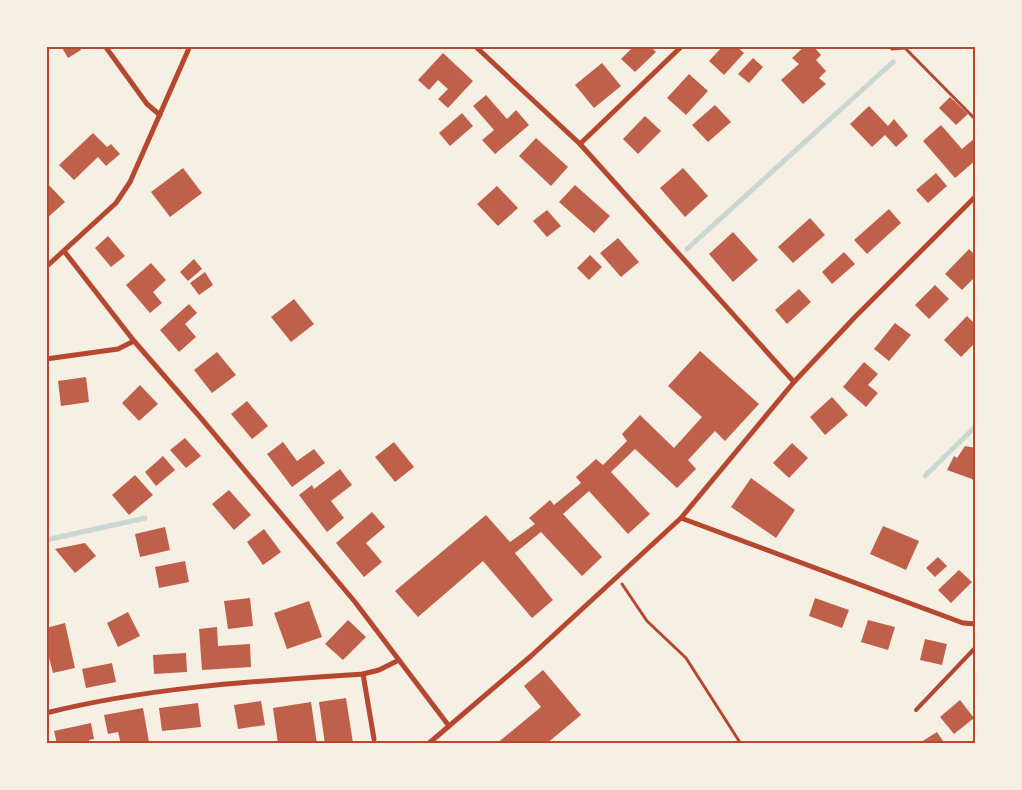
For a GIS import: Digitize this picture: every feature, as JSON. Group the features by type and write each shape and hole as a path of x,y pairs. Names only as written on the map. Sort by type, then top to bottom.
{"street":[{"path":"105,46 146,104 160,115"},
{"path":"46,266 116,203 130,182 190,46"},
{"path":"474,46 580,144 794,382"},
{"path":"580,144 682,46"},
{"path":"428,744 531,656 618,578 681,518 794,382 855,317 976,196"},
{"path":"64,251 134,341 355,602 449,726"},
{"path":"46,359 118,349 134,341"},
{"path":"681,518 963,623 976,624"},
{"path":"46,713 145,692 363,674 379,670 399,660"},
{"path":"363,674 374,739"}],"lane":[{"path":"916,710 976,647"}],"path":[{"path":"890,46 892,49 905,48 976,120"},
{"path":"618,578 647,621 686,658 741,744"}],"building":[{"path":"61,46 79,46 81,50 68,58"},
{"path":"634,46 650,46 656,52 635,72 621,59"},
{"path":"723,46 736,46 744,53 724,75 709,61"},
{"path":"805,46 813,46 821,55 816,60 826,71 819,78 826,84 803,104 781,80 799,64 792,58"},
{"path":"443,53 473,81 448,108 438,99 448,89 438,80 429,90 418,80"},
{"path":"753,58 763,67 749,83 738,74"},
{"path":"602,63 621,86 594,108 575,85"},
{"path":"689,74 708,91 686,115 667,98"},
{"path":"486,95 507,119 516,110 529,125 495,154 482,140 494,130 473,106"},
{"path":"950,97 968,114 956,125 939,108"},
{"path":"715,105 731,122 708,142 692,125"},
{"path":"869,106 888,126 894,119 908,136 896,147 885,135 872,147 850,124"},
{"path":"462,113 473,126 450,146 439,133"},
{"path":"645,116 661,131 638,154 623,139"},
{"path":"941,125 962,149 976,137 976,160 955,178 923,141"},
{"path":"93,133 107,147 111,144 120,154 106,166 98,157 74,180 59,165"},
{"path":"536,138 568,167 551,186 519,156"},
{"path":"183,168 202,193 170,217 151,192"},
{"path":"683,168 708,196 685,217 660,188"},
{"path":"936,173 947,186 928,203 916,190"},
{"path":"46,182 65,202 46,219"},
{"path":"575,185 610,216 594,233 559,202"},
{"path":"497,186 518,208 498,226 477,204"},
{"path":"889,209 901,223 867,254 854,240"},
{"path":"547,210 561,226 547,237 533,221"},
{"path":"810,218 825,235 793,263 778,247"},
{"path":"733,232 758,260 733,282 709,254"},
{"path":"108,236 125,256 111,267 95,248"},
{"path":"618,238 639,262 621,277 600,253"},
{"path":"969,249 976,256 976,276 962,290 945,274"},
{"path":"844,252 855,264 832,284 822,272"},
{"path":"590,255 602,267 589,280 577,268"},
{"path":"194,259 202,269 188,281 180,272"},
{"path":"151,263 166,280 153,292 162,303 150,313 126,285"},
{"path":"205,272 213,285 199,295 190,283"},
{"path":"935,285 949,299 929,319 915,305"},
{"path":"799,289 811,302 787,324 775,310"},
{"path":"294,299 314,324 291,342 271,317"},
{"path":"189,304 197,313 185,324 196,337 179,352 160,330"},
{"path":"967,316 976,325 976,342 961,357 944,340"},
{"path":"895,323 911,335 889,361 874,349"},
{"path":"700,351 759,404 725,441 715,431 688,460 696,469 677,488 635,449 611,472 650,514 628,534 589,491 563,514 602,557 582,576 541,532 515,553 553,600 532,618 483,561 418,617 395,591 486,515 510,542 535,524 529,518 550,500 554,505 581,483 576,477 596,459 603,465 627,441 622,434 640,415 674,448 702,417 668,386"},
{"path":"217,352 236,375 212,393 194,370"},
{"path":"864,362 878,374 868,385 878,393 866,407 843,387"},
{"path":"86,377 89,402 61,406 58,381"},
{"path":"140,385 158,404 139,421 122,403"},
{"path":"832,397 848,415 825,435 810,417"},
{"path":"247,401 268,426 252,439 231,414"},
{"path":"185,438 201,456 186,468 170,450"},
{"path":"283,442 297,461 314,449 325,463 292,487 267,454"},
{"path":"394,442 414,467 395,482 375,457"},
{"path":"792,443 808,458 789,478 773,463"},
{"path":"965,446 976,448 976,484 972,479 947,470 954,456 957,458"},
{"path":"163,456 175,470 156,486 145,472"},
{"path":"340,469 352,485 331,501 344,518 327,532 299,495 312,485 314,489"},
{"path":"135,475 153,495 129,515 112,495"},
{"path":"751,478 795,510 776,538 731,507"},
{"path":"229,490 251,515 234,530 212,504"},
{"path":"372,512 385,527 366,543 382,562 364,577 336,543"},
{"path":"883,526 919,541 906,570 870,554"},
{"path":"165,527 170,550 140,557 135,534"},
{"path":"264,529 281,552 263,565 247,542"},
{"path":"85,543 96,556 75,573 55,549"},
{"path":"938,557 947,566 935,577 926,568"},
{"path":"185,561 189,582 159,588 155,567"},
{"path":"959,570 972,582 951,603 938,590"},
{"path":"250,598 253,626 228,629 224,601"},
{"path":"815,598 849,610 842,628 809,616"},
{"path":"309,601 322,637 287,649 274,613"},
{"path":"128,612 140,636 118,647 107,623"},
{"path":"348,620 366,637 343,660 325,644"},
{"path":"868,620 895,627 888,650 861,642"},
{"path":"65,623 75,668 53,673 46,646 46,628"},
{"path":"217,627 218,646 250,644 251,667 202,670 199,629"},
{"path":"925,639 947,644 942,665 920,660"},
{"path":"186,653 187,672 154,674 153,655"},
{"path":"112,663 116,682 86,688 82,669"},
{"path":"543,670 581,715 546,744 496,744 541,707 524,686"},
{"path":"346,698 353,743 325,744 319,702"},
{"path":"960,700 974,718 954,734 940,717"},
{"path":"261,701 265,725 238,729 234,705"},
{"path":"311,702 317,744 278,744 273,708"},
{"path":"198,703 201,727 162,731 159,708"},
{"path":"143,708 149,742 121,744 118,732 108,734 104,715"},
{"path":"91,723 94,739 89,740 89,744 73,744 72,742 57,744 54,731"},
{"path":"937,732 945,744 918,744"}],"waterway":[{"path":"687,249 893,62"},
{"path":"925,476 976,426"},
{"path":"46,540 145,518"}]}
